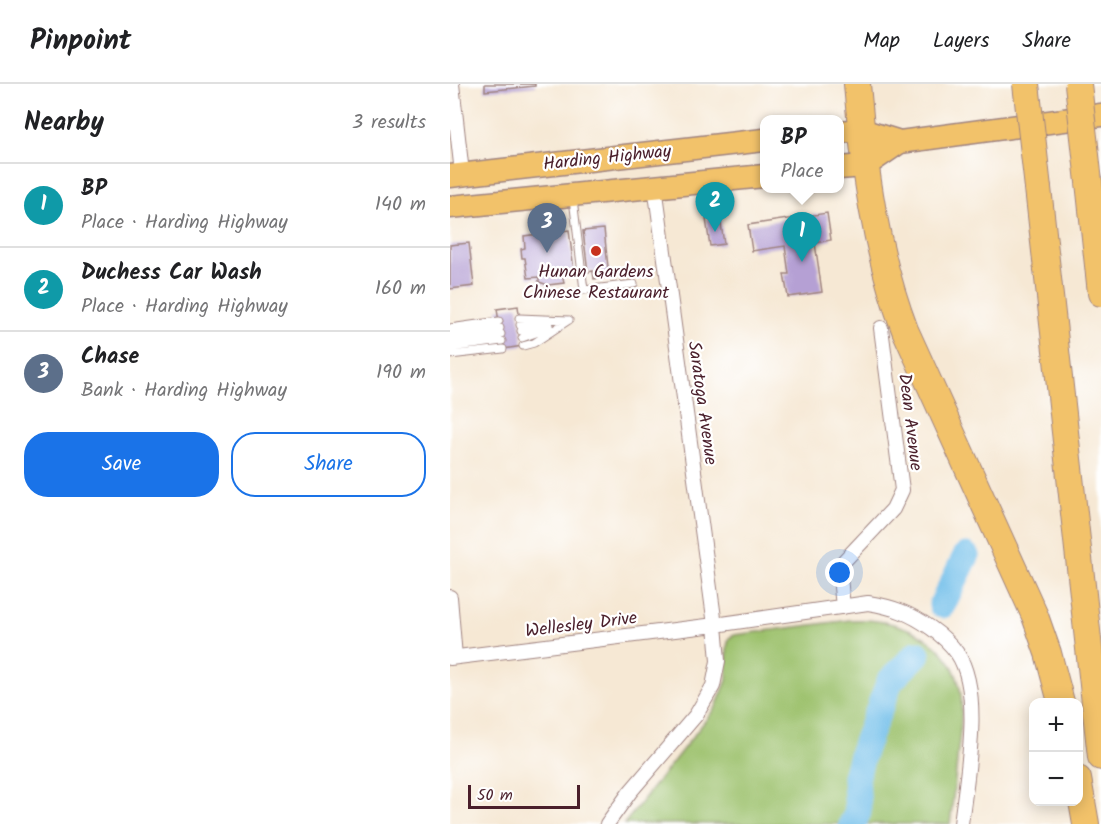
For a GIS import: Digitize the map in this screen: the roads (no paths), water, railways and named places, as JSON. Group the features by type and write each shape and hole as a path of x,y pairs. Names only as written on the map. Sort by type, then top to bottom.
{"highway":[{"path":"857,84 850,131 865,166 868,192 893,300 1035,616 1048,652 1060,698"},
{"path":"1026,84 1101,757"},
{"path":"1078,84 1101,293"},
{"path":"1083,806 1086,824"}],"main road":[{"path":"850,131 900,142 1101,115"},
{"name":"Harding Highway","path":"456,175 760,141"},
{"path":"844,168 865,166 900,142"},
{"path":"457,206 496,191 642,174 651,167 653,152"},
{"name":"Harding Highway","path":"457,206 760,176"}],"street":[{"path":"452,84 456,175"},
{"name":"Saratoga Avenue","path":"607,824 630,792 696,715 713,686 718,661 655,186"},
{"name":"Dean Avenue","path":"843,607 840,577 844,561 893,509 902,490 881,328"},
{"path":"450,597 452,657"},
{"name":"Wellesley Drive","path":"452,657 715,625 868,603 891,607 917,618 941,635 958,654 968,679 972,704 961,824"}],"lane":[{"path":"573,195 585,290 634,284"},
{"path":"569,320 533,336 521,332 569,320"},
{"path":"450,328 501,334"},
{"path":"450,335 501,334"},
{"path":"450,341 501,334"},
{"path":"450,348 501,334"},
{"path":"450,355 501,334"}],"waterway":[{"path":"942,605 966,556"},
{"path":"852,824 858,812 856,777 864,748 890,681 917,654"}],"place":[{"name":"Duchess Car Wash","path":"715,232"},
{"name":"Hunan Gardens Chinese Restaurant","path":"596,251"},
{"name":"Chase","path":"547,253"},
{"name":"BP","path":"802,262"}]}
